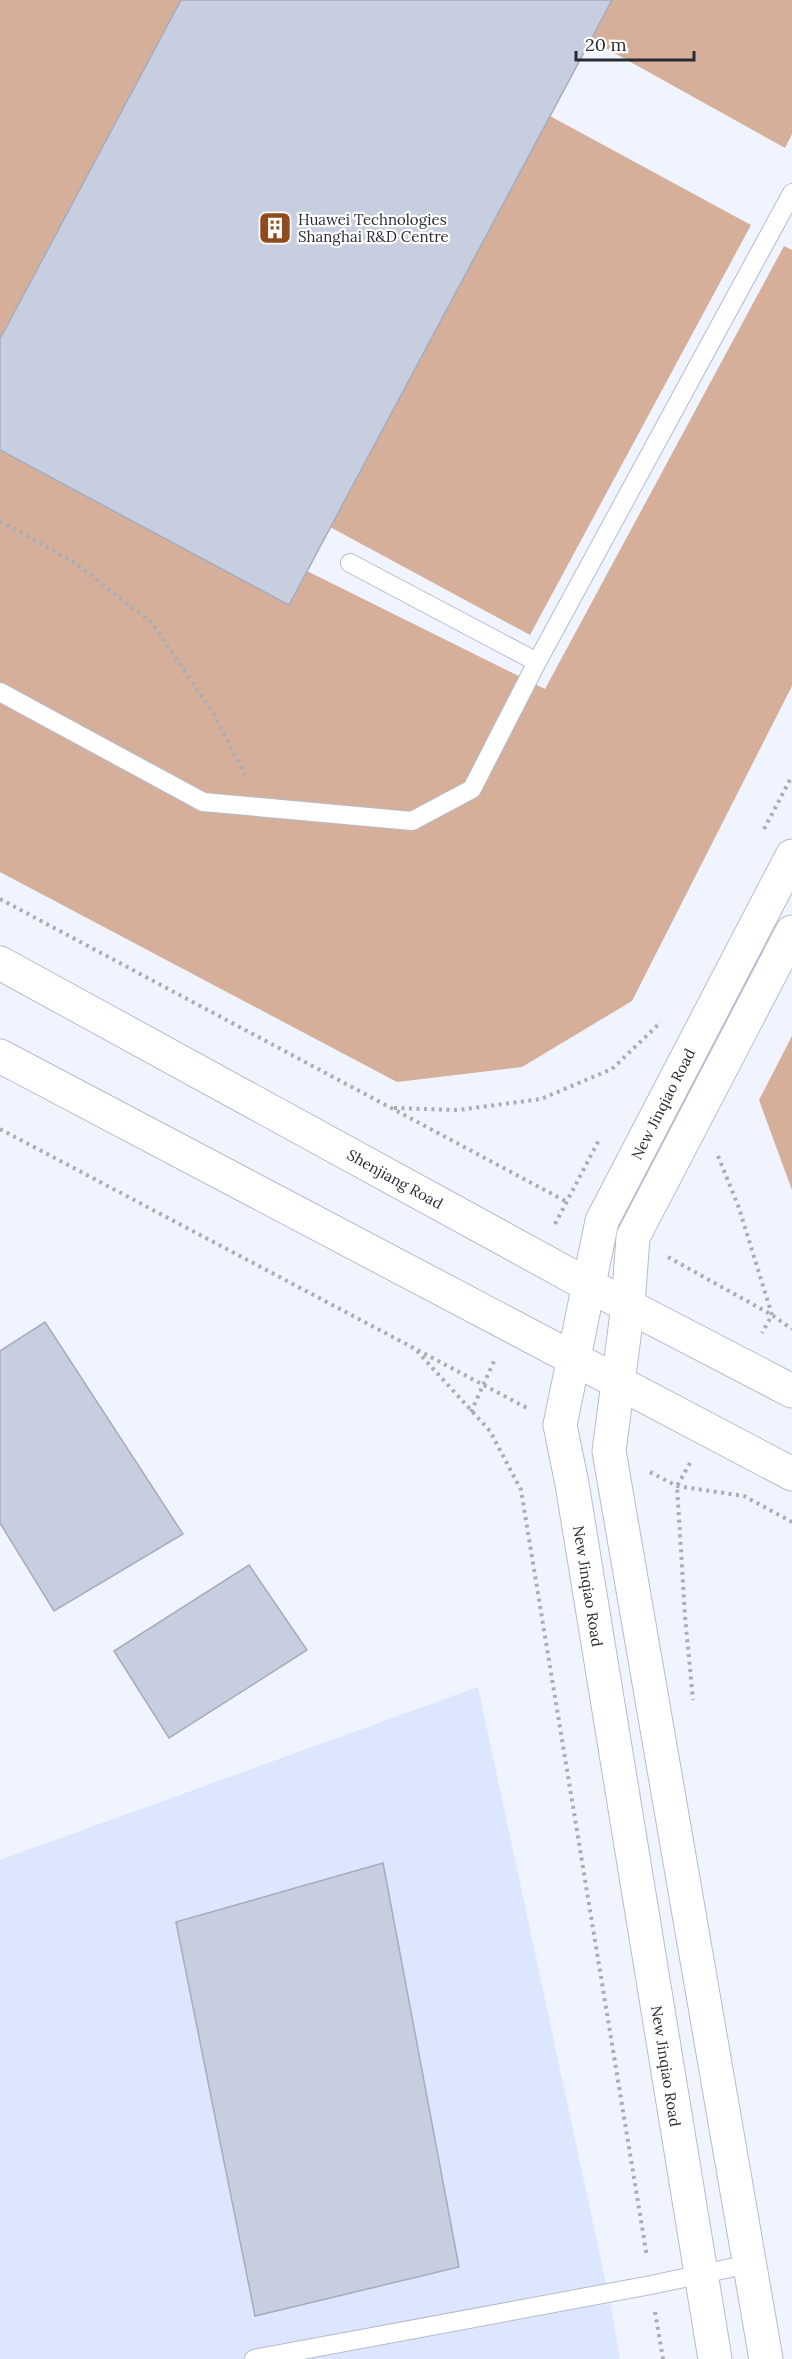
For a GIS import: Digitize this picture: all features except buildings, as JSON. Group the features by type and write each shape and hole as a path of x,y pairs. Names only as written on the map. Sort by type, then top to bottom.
{"street":[{"name":"New Jinqiao Road","path":"715,2359 699,2274 572,1484 560,1425 602,1221 792,856"},
{"path":"766,2359 609,1451 628,1306 633,1237 792,932"},
{"name":"Shenjiang Road","path":"0,963 588,1285 792,1391"},
{"path":"0,1056 792,1474"}],"lane":[{"path":"0,692 203,802 412,821 472,789 537,662 791,199"},
{"path":"350,563 537,662"},
{"path":"254,2359 651,2285 749,2264"}],"path":[{"path":"0,521 75,563 152,622 213,713 261,807"},
{"path":"0,898 566,1202"},
{"path":"391,1108 458,1110 541,1099 612,1069 662,1022"},
{"path":"0,1129 483,1386 471,1412"},
{"path":"716,1150 739,1208 772,1315 792,1329"},
{"path":"417,1351 490,1431 521,1490 663,2359"},
{"path":"680,1537 677,1486 744,1496 792,1522"}],"shaded area":[{"path":"0,0 181,0 0,339"},
{"path":"612,0 792,0 792,134 785,148 591,40"},
{"path":"550,116 751,225 530,635 330,527"},
{"path":"784,246 792,250 792,686 632,1001 522,1067 397,1082 0,872 0,450 289,604 307,571 545,689"},
{"path":"792,1036 792,1190 759,1100"},
{"path":"478,1687 611,2307 620,2359 0,2359 0,1860"}],"place":[{"name":"Huawei Technologies Shanghai R&D Centre","path":"275,228"}]}
